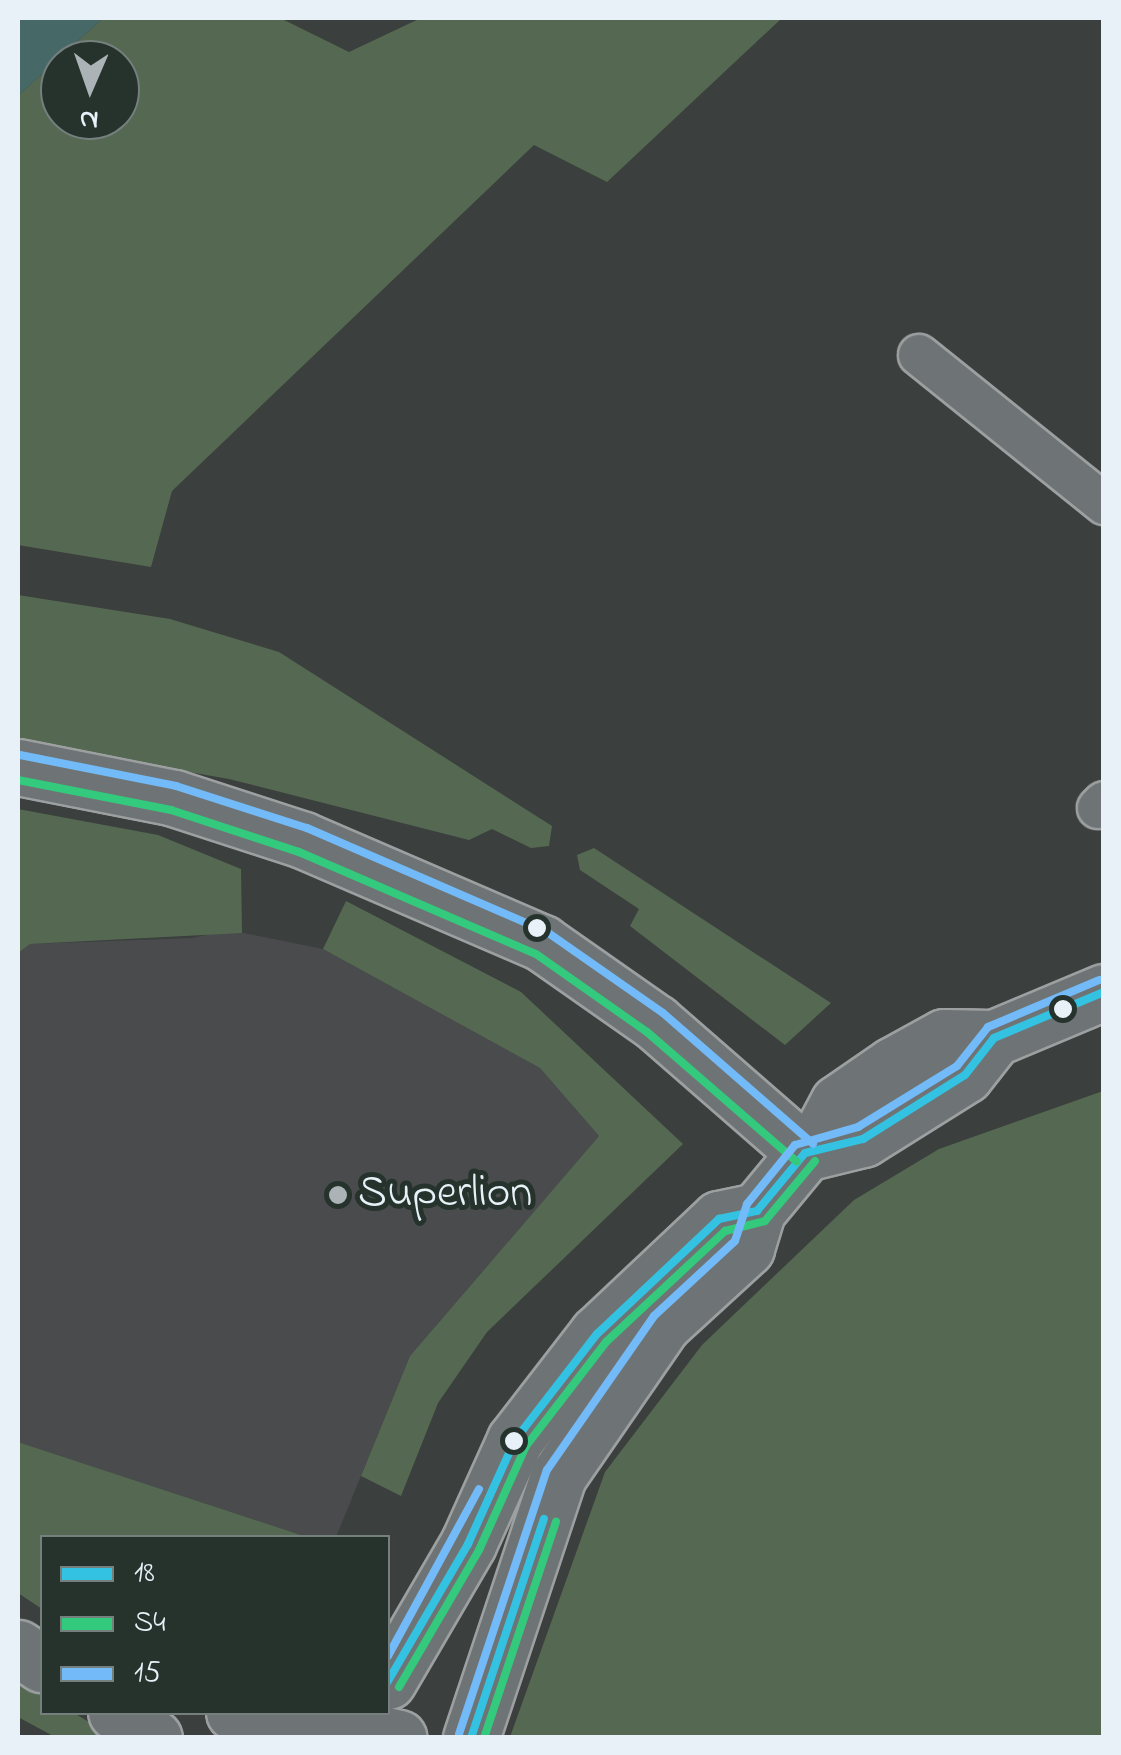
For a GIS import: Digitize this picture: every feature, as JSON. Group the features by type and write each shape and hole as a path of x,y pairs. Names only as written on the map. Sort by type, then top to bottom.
{"street":[{"path":"919,355 1104,504"},
{"path":"18,767 174,798 304,840 542,943 656,1022 810,1149"},
{"path":"471,1738 558,1476 664,1324 746,1248 757,1211 810,1149 863,1139 964,1075 994,1038 1104,992"},
{"path":"390,1677 468,1544 515,1440 597,1334 719,1219 757,1211"},
{"path":"18,1647 40,1663"},
{"path":"120,1715 154,1738"},
{"path":"243,1715 303,1736 376,1726"}],"shaded area":[{"path":"229,930 323,949 540,1068 599,1136 410,1356 337,1535 301,1535 18,1442 18,953 29,944 192,938"}],"green space":[{"path":"103,18 280,18 349,52 421,18 782,18 607,182 534,145 172,491 151,567 18,545 18,96 40,76 40,140 140,140 140,40 79,40"},
{"path":"18,595 170,619 279,652 552,826 549,846 531,848 492,829 469,840 229,779 18,742"},
{"path":"18,809 158,835 241,869 242,933 30,944 18,953"},
{"path":"594,848 831,1003 785,1045 630,926 639,909 580,870 577,855"},
{"path":"346,901 521,992 683,1144 487,1332 438,1403 401,1496 361,1476 410,1356 599,1136 540,1068 323,949"},
{"path":"1103,1091 1103,1737 510,1737 605,1472 702,1345 854,1200 939,1149"},
{"path":"18,1442 301,1535 40,1535 40,1608 18,1593"},
{"path":"18,1677 40,1691 40,1715 77,1715 114,1737 55,1737 18,1717"}],"water":[{"path":"18,18 103,18 79,40 40,40 40,76 18,96"}],"transit line":[{"name":"15","path":"20,755 176,786 307,828 547,932 663,1013 813,1144"},
{"name":"S4","path":"18,780 171,810 299,852 536,954 647,1032 797,1162"},
{"name":"15","path":"459,1734 547,1470 654,1316 735,1241 747,1204 795,1145 858,1127 957,1066 988,1027 1099,980"},
{"name":"18","path":"390,1678 468,1544 515,1440 597,1334 719,1219 757,1211 805,1153 863,1139 965,1075 994,1038 1104,992"},
{"name":"S4","path":"399,1687 479,1550 526,1446 606,1342 725,1231 765,1221 815,1161"},
{"name":"15","path":"390,1652 479,1489"},
{"name":"18","path":"471,1738 544,1519"},
{"name":"S4","path":"484,1738 556,1522"}],"place":[{"name":"Superlion","path":"338,1195"}]}
